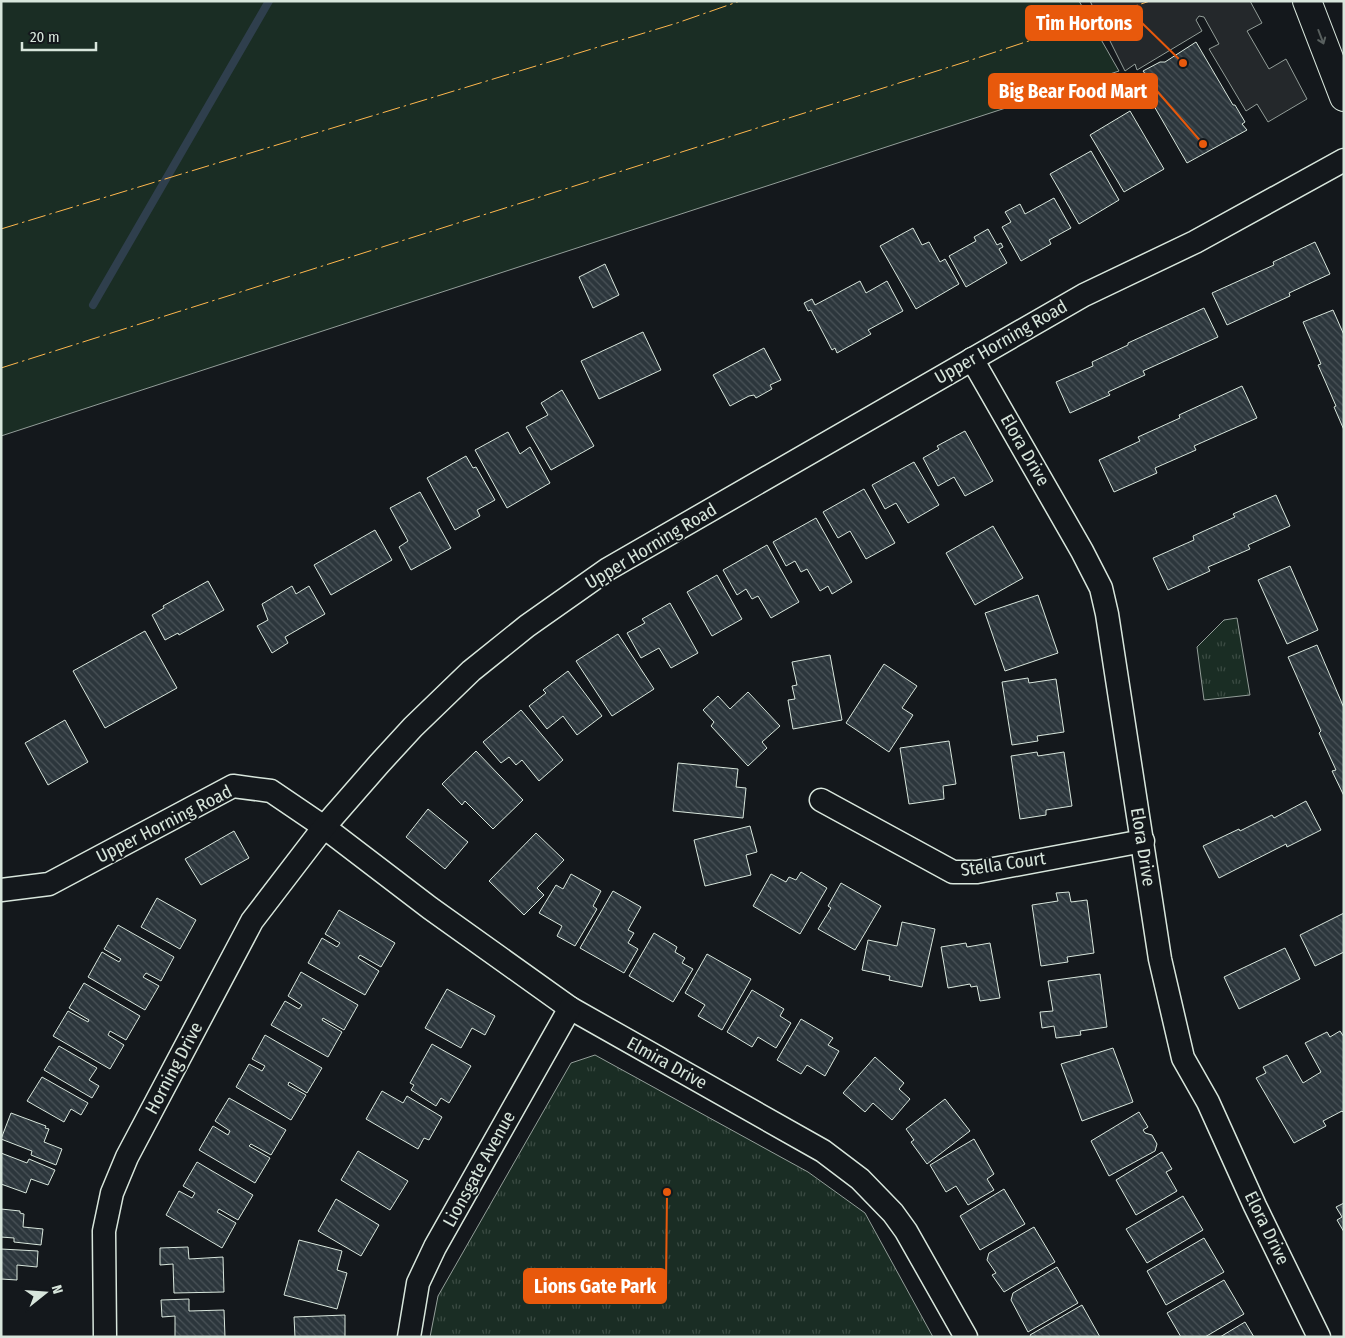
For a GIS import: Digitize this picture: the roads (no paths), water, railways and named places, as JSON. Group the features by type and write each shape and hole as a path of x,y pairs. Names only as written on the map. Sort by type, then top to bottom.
{"main road":[{"path":"1307,1 1344,97"}],"street":[{"name":"Upper Horning Road","path":"1,890 49,884 234,786 271,791 324,827 379,764 471,671 534,621 608,569 1084,295 1195,242 1344,160"},
{"name":"Elora Drive","path":"972,358 1101,588 1108,614 1160,959 1183,1058 1208,1102 1255,1206 1319,1337"},
{"name":"Stella Court","path":"821,800 953,872 977,872 1143,841"},
{"name":"Elmira Drive","path":"324,827 430,908 570,1008 823,1151 860,1179 893,1213 906,1231 966,1337"},
{"name":"Horning Drive","path":"105,1337 104,1231 112,1193 127,1157 252,921 324,827"},
{"name":"Lionsgate Avenue","path":"409,1337 418,1283 435,1247 570,1008"}],"waterway":[{"path":"93,305 269,1"}],"place":[{"name":"Tim Hortons","path":"1183,63"},
{"name":"Big Bear Food Mart","path":"1203,144"},
{"name":"Lions Gate Park","path":"667,1192"}]}
